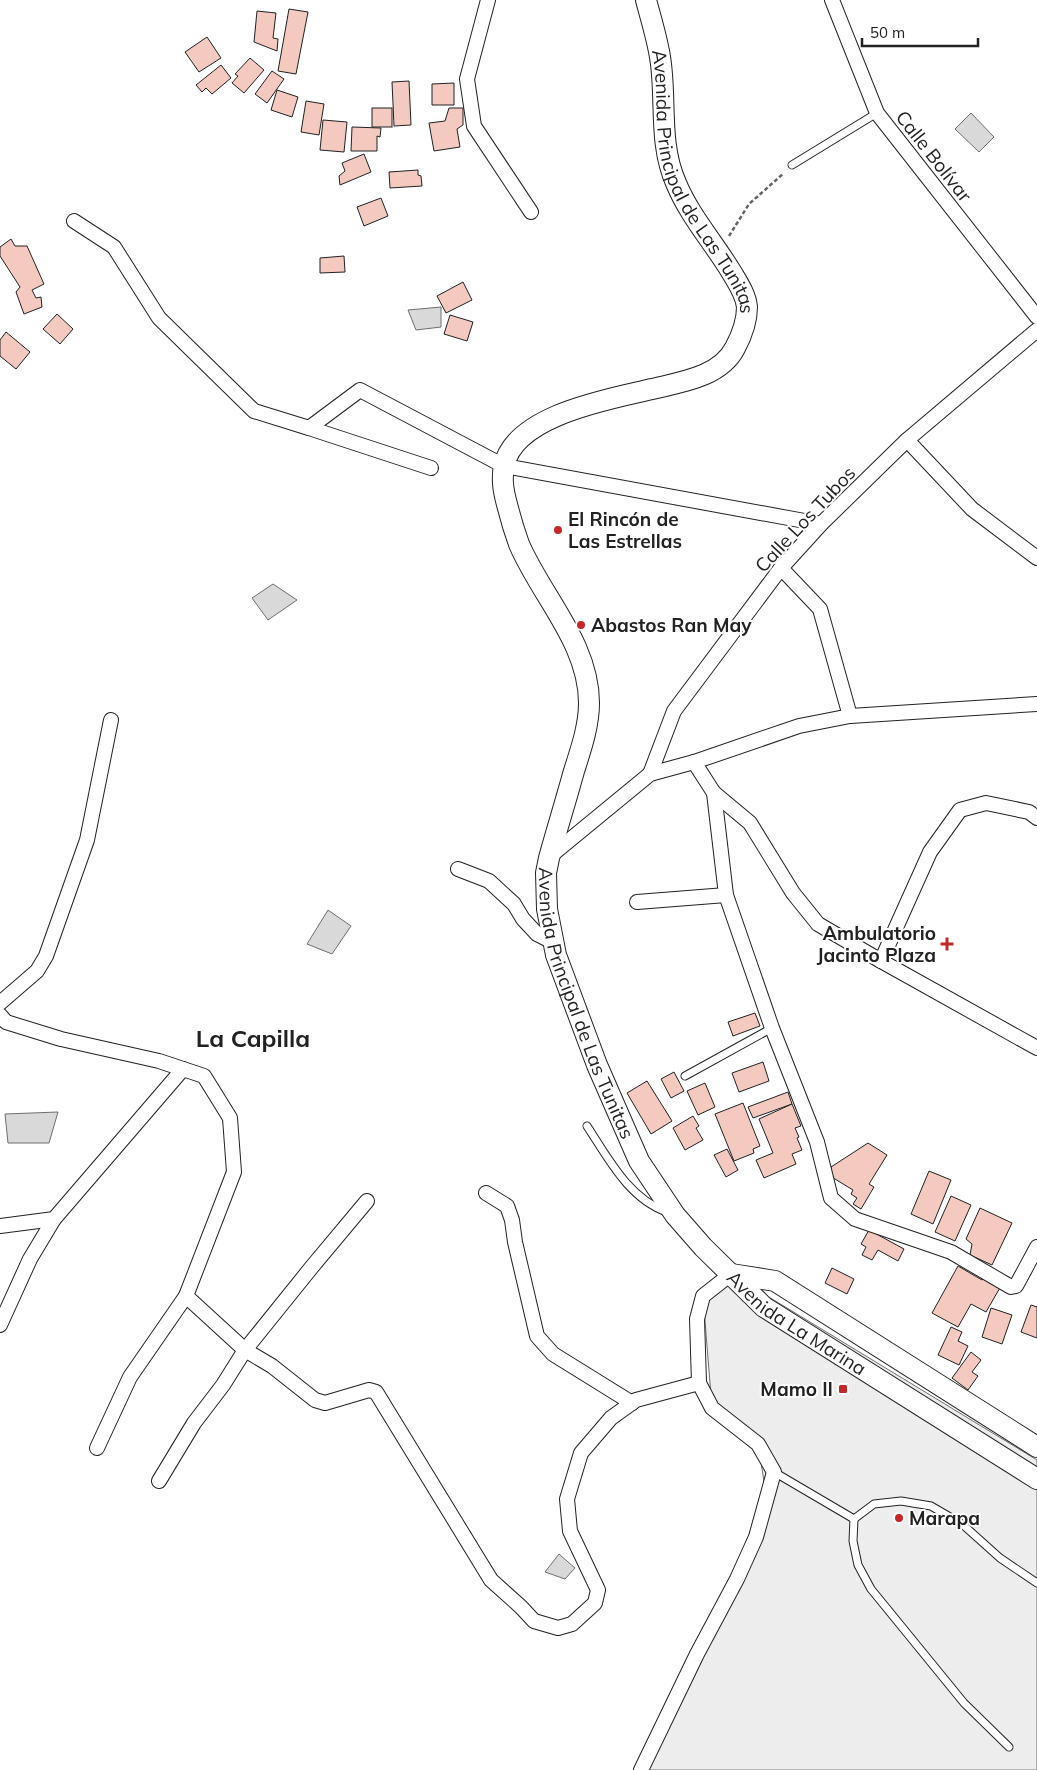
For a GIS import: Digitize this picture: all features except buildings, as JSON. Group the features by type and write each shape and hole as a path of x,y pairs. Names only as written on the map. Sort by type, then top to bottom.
{"main road":[{"name":"Avenida Principal de Las Tunitas","path":"646,0 661,58 666,155 684,201 720,252 741,289 747,305 745,326 734,350 721,364 704,375 605,400 549,418 523,435 508,452 504,466 502,486 520,545 575,644 585,675 589,703 586,729 546,873 547,909 556,956 597,1065 638,1161 675,1215 703,1247 731,1274"},
{"name":"Avenida La Marina","path":"731,1274 775,1281 1037,1447"},
{"name":"Avenida La Marina","path":"731,1274 764,1307 1037,1479"}],"street":[{"path":"488,0 467,79 474,126 531,212"},
{"name":"Calle Bolívar","path":"832,0 876,113 1037,318"},
{"path":"74,221 114,247 159,318 254,411 431,468"},
{"name":"Calle Los Tubos","path":"650,774 674,711 782,568 821,524 907,440 1037,330"},
{"path":"309,428 360,390 504,466 821,524"},
{"path":"907,440 972,509 1037,558"},
{"path":"782,568 820,609 850,716"},
{"path":"549,858 650,774 694,762 799,726 850,716 1037,704"},
{"path":"0,1003 37,970 46,956 87,840 111,720"},
{"path":"694,762 714,793 750,824 793,893 818,924 1037,1048"},
{"path":"714,793 726,896 772,1028 817,1142 831,1198 855,1219 951,1252 1012,1287 1016,1286 1037,1247"},
{"path":"881,961 930,852 960,810 986,803 1029,812 1037,818"},
{"path":"458,870 489,881 514,904 523,919 537,934 553,942"},
{"path":"637,902 726,896"},
{"path":"0,1015 6,1022 61,1039 159,1062 204,1076 230,1118 234,1172 186,1296 130,1377 97,1448"},
{"path":"0,1325 30,1259 54,1219 182,1069"},
{"path":"486,1193 506,1206 512,1220 515,1242 537,1336 553,1354 632,1404"},
{"path":"159,1481 194,1423 223,1385 245,1350 368,1201"},
{"path":"0,1226 54,1219"},
{"path":"641,1770 697,1654 737,1579 756,1537 774,1472 758,1444 712,1408 699,1383 697,1319 703,1296 731,1274"},
{"path":"186,1296 245,1350 272,1366 315,1400 325,1402 369,1390 376,1392 491,1580 522,1607 534,1621 558,1628 572,1624 595,1603 598,1590 570,1531 567,1499 581,1453 611,1418 636,1400 699,1383"}],"lane":[{"path":"792,165 876,113"},
{"path":"685,1076 772,1028"},
{"path":"587,1126 628,1185 655,1208 675,1215"},
{"path":"774,1472 854,1519"},
{"path":"854,1519 874,1504 901,1501 931,1506 962,1524 1000,1558 1037,1583"},
{"path":"854,1519 853,1541 858,1565 871,1589 964,1704 1009,1747"}],"path":[{"path":"720,252 749,204 792,165"}],"shaded area":[{"path":"971,113 994,137 979,152 955,129"},
{"path":"441,307 441,327 416,330 408,310"},
{"path":"273,584 297,600 268,620 252,598"},
{"path":"328,910 351,926 332,954 307,944"},
{"path":"58,1112 49,1143 8,1143 5,1114"},
{"name":"Marapa","path":"731,1274 1037,1460 1037,1770 635,1770 697,1654 767,1500 758,1444 712,1408 703,1296"},
{"path":"559,1554 575,1568 565,1579 545,1572"}],"place":[{"name":"El Rincón de Las Estrellas","path":"558,530"},
{"name":"Abastos Ran May","path":"581,625"},
{"name":"Ambulatorio Jacinto Plaza","path":"947,944"},
{"name":"Mamo II","path":"843,1389"},
{"name":"Marapa","path":"899,1518"}],"district":[{"name":"La Capilla","path":"253,1039"}]}
